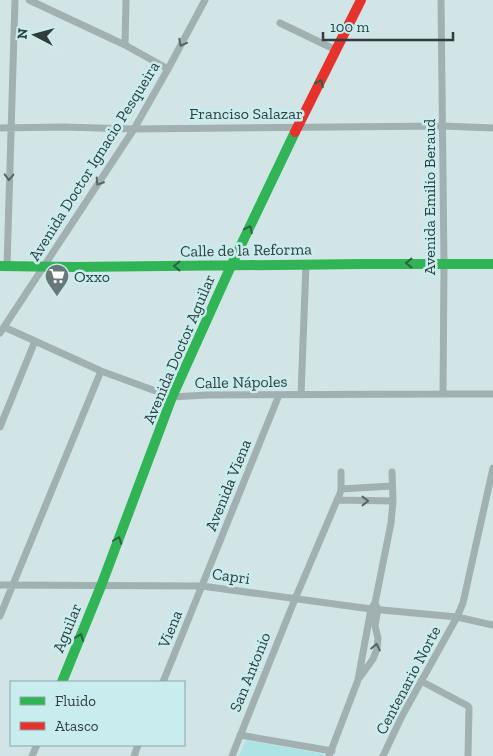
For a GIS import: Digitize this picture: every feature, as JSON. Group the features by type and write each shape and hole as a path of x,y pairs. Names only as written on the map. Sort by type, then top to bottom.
{"street":[{"path":"3,266 15,0"},
{"path":"29,0 125,45 168,69"},
{"path":"125,45 126,0"},
{"name":"Avenida Doctor Ignacio Pesqueira","path":"2,330 134,128 205,0"},
{"name":"Avenida Doctor Aguilar","path":"101,586 172,397 231,266 361,0"},
{"name":"Avenida Emilio Beraud","path":"441,0 444,263 442,394"},
{"path":"280,23 336,50"},
{"name":"Franciso Salazar","path":"0,128 443,126 493,128"},
{"path":"301,394 306,264"},
{"name":"Calle de la Reforma","path":"3,266 493,264"},
{"name":"Calle Nápoles","path":"2,330 35,342 101,371 172,397 301,394 493,394"},
{"path":"0,427 35,342"},
{"path":"0,616 101,371"},
{"name":"Avenida Viena","path":"202,586 279,395"},
{"name":"Centenario Norte","path":"385,754 402,716 458,617 463,603 493,468"},
{"name":"San Antonio","path":"232,756 337,500 341,488 341,472"},
{"path":"240,735 331,753 358,680 375,607 391,523 392,472"},
{"path":"341,488 392,486"},
{"path":"337,500 392,501"},
{"path":"484,504 493,506"},
{"name":"Capri","path":"0,585 202,586 295,599 458,617 493,625"},
{"name":"Aguilar","path":"62,681 101,586"},
{"name":"Viena","path":"164,681 202,586"},
{"path":"358,680 373,659 377,649 378,638 375,626 375,607"},
{"path":"421,681 468,706 468,756"}],"shaded area":[{"path":"246,740 324,754 323,756 239,756"}],"traffic: fast":[{"path":"62,681 101,586 172,397 231,266 295,132"},
{"path":"0,266 493,264"}],"traffic: jam":[{"path":"295,132 361,0"}],"place":[{"name":"Oxxo","path":"57,297"}]}
